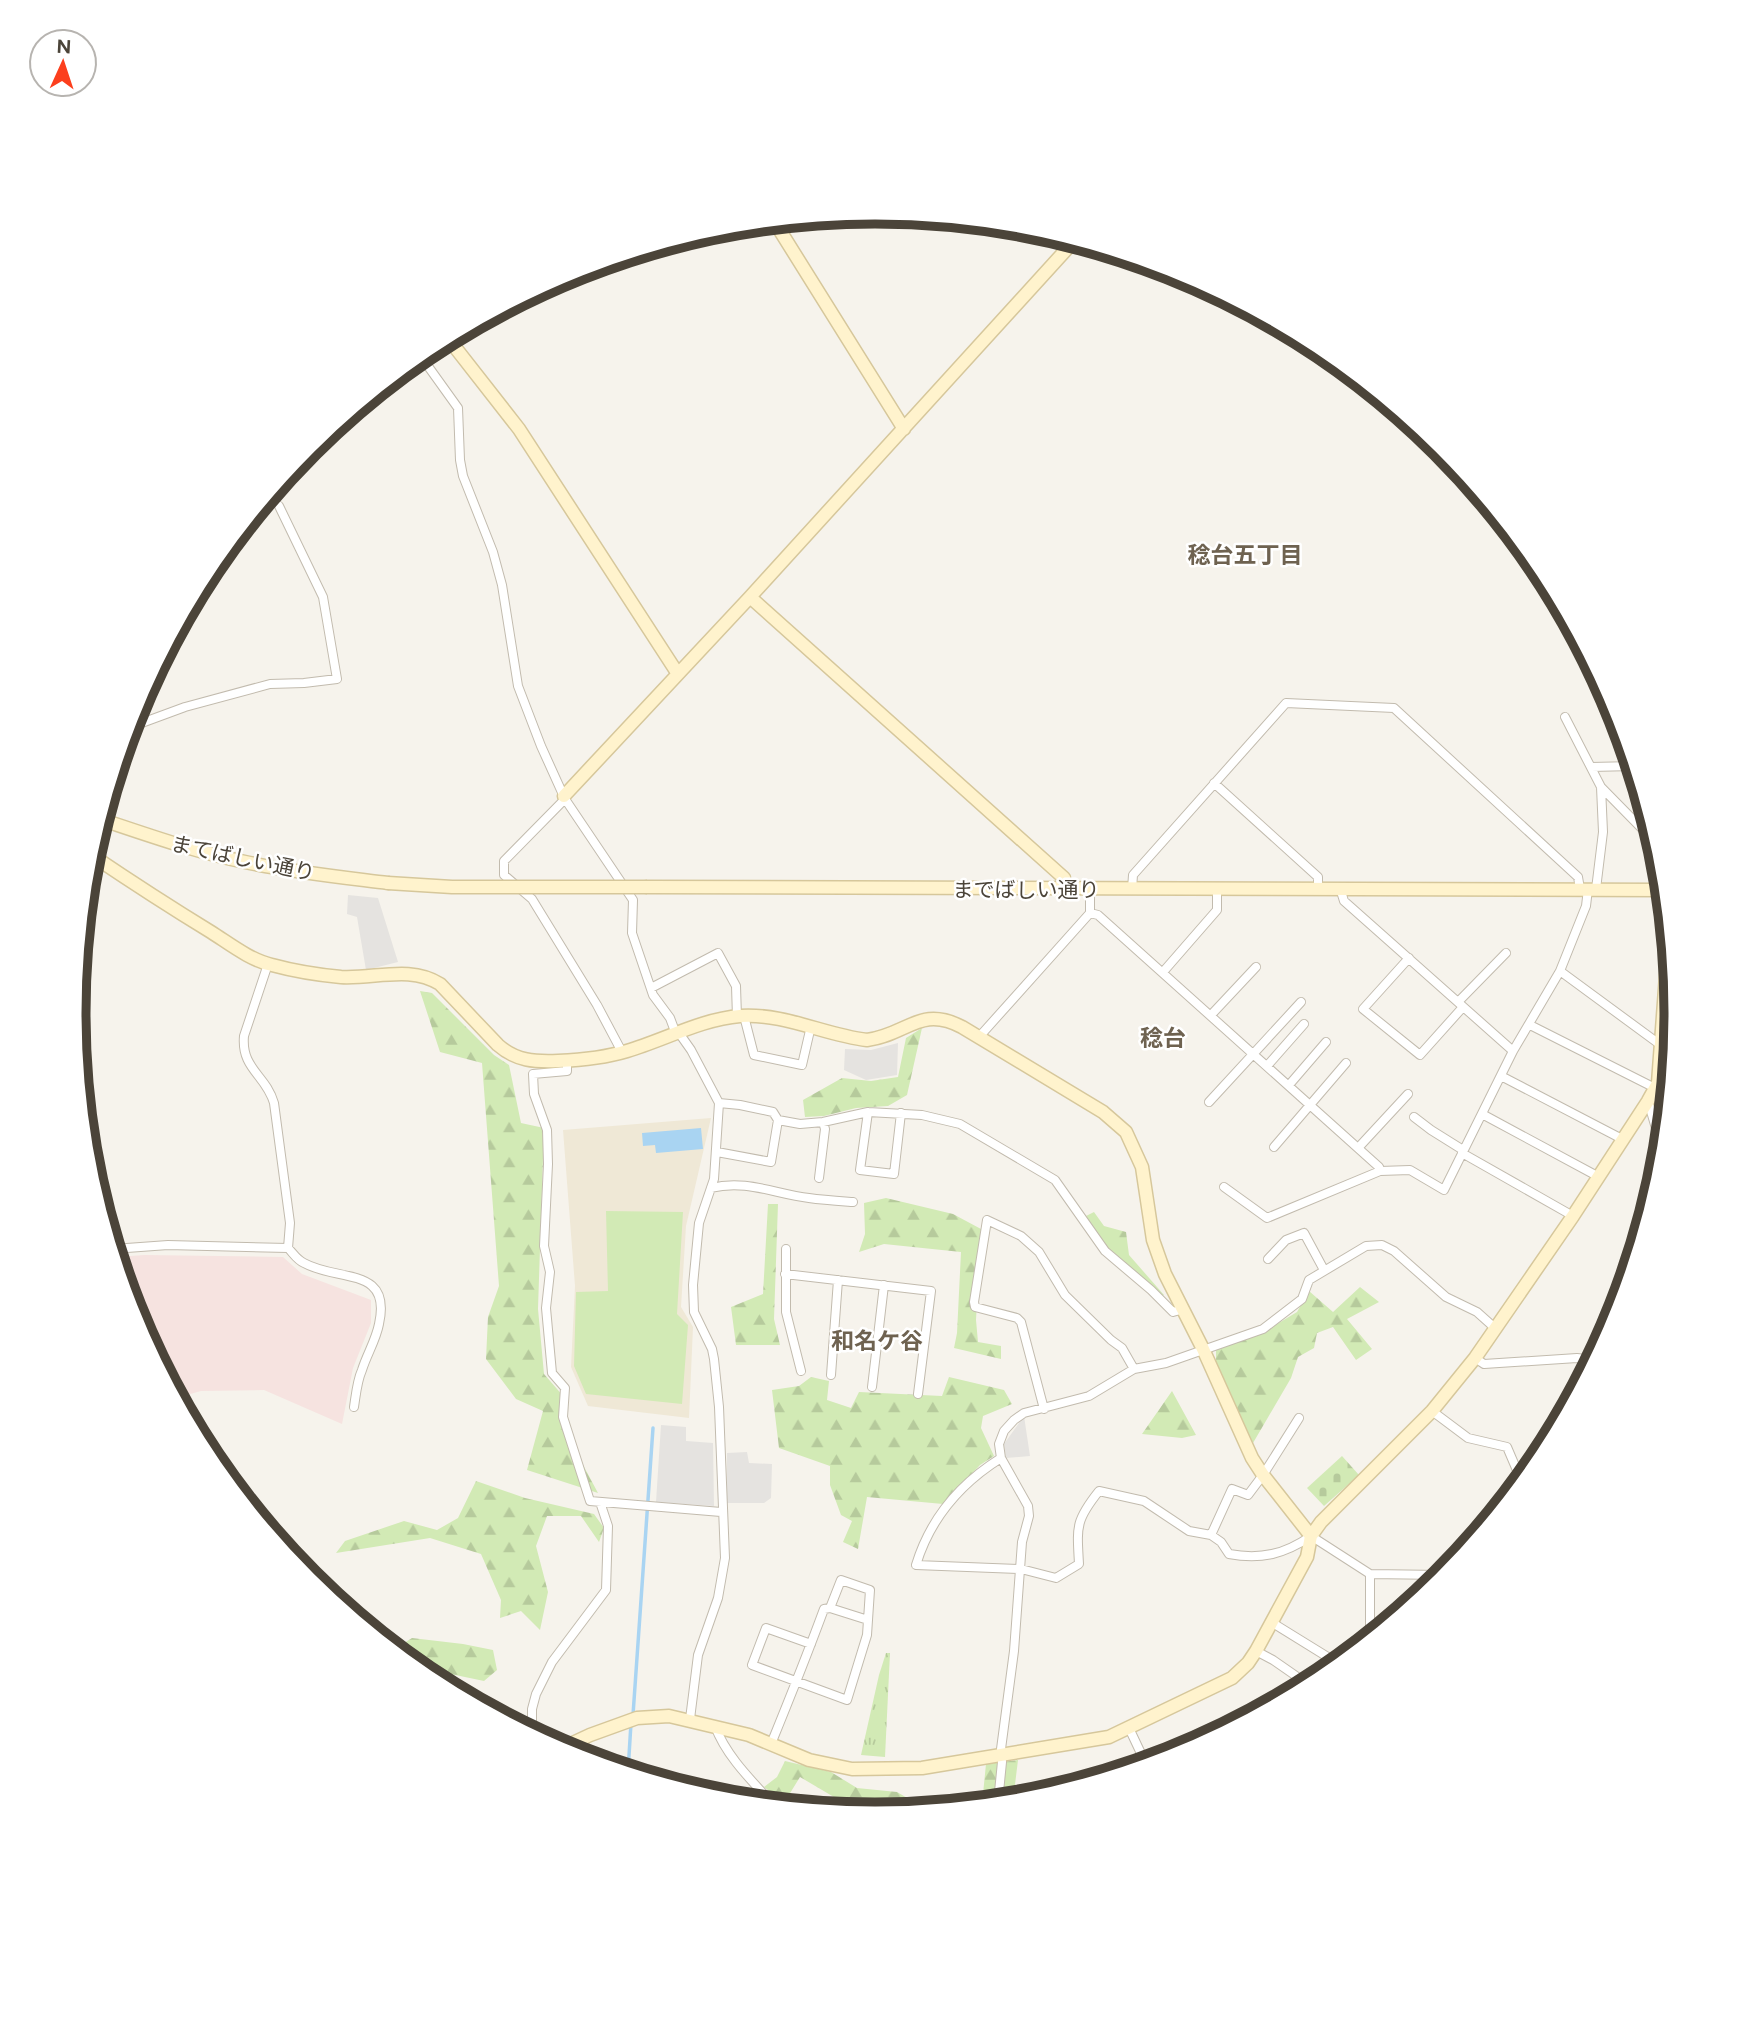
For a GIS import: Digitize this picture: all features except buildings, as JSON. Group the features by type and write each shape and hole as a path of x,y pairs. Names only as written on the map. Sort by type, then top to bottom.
{"street":[{"path":"780,230 904,429"},
{"path":"622,1052 597,1005 531,899 506,879 503,872 505,861 1068,248"},
{"path":"454,346 520,429 678,674"},
{"path":"427,364 458,408 463,476 493,552 502,585 518,685 541,746 565,797 633,900 632,933 650,988 691,1050 719,1103 717,1152 711,1188 699,1223 694,1264 693,1308 714,1359 721,1434 721,1512 725,1547 718,1598 698,1655 690,1719"},
{"path":"141,723 185,707 270,684 337,679 323,597 279,506"},
{"path":"750,597 1064,878 1064,889"},
{"path":"1132,889 1133,875 1286,703 1394,708 1588,889"},
{"path":"1565,717 1601,787 1642,828"},
{"path":"1591,768 1624,766"},
{"path":"1214,783 1318,877 1318,888"},
{"path":"1224,1187 1267,1218 1380,1171 1410,1170 1444,1190 1513,1051 1560,971 1587,906 1588,889 1603,826 1601,787"},
{"name":"まてばしい通り","path":"110,822 154,838 243,861 317,875 388,883"},
{"path":"101,861 194,922 268,964 341,977 419,974 440,984 508,1054 528,1061 589,1059 622,1052 740,1016 778,1018 867,1040 920,1020 939,1017 949,1020 1103,1112 1126,1132 1142,1167 1158,1258 1263,1475 1311,1536 1370,1574 1429,1575"},
{"name":"までばしい通り","path":"388,883 452,887 1654,890"},
{"path":"1163,972 1217,910 1217,888"},
{"path":"1340,888 1345,901 1513,1051"},
{"path":"978,1037 1090,913 1090,889"},
{"path":"1090,913 1098,915 1163,972 1379,1167 1380,1171"},
{"path":"650,988 718,953 736,986 740,1016 754,1055 802,1065 811,1026"},
{"path":"1409,958 1363,1009 1420,1055 1506,953"},
{"path":"268,964 243,1046 246,1061 270,1090 274,1103 290,1223 288,1248"},
{"path":"1211,1016 1256,967"},
{"path":"1560,971 1662,1046"},
{"path":"1209,1102 1301,1002"},
{"path":"1001,1458 981,1471 950,1501 923,1541 916,1565 1021,1569 1056,1578 1079,1564 1077,1523 1099,1491 1144,1501 1189,1531 1211,1535 1222,1542 1229,1554 1250,1558 1295,1547 1311,1536 1321,1522 1432,1411 1496,1329 1648,1101 1656,1086 1664,1015"},
{"path":"1268,1066 1304,1024"},
{"path":"1530,1025 1656,1086"},
{"path":"1289,1085 1326,1042"},
{"path":"567,1061 566,1071 533,1074 534,1094 547,1130 544,1246 550,1272 547,1308 552,1373 565,1388 563,1417 590,1500 721,1512"},
{"path":"1274,1147 1346,1062"},
{"path":"1501,1076 1624,1140"},
{"path":"1656,1086 1661,1082"},
{"path":"1358,1148 1408,1094"},
{"path":"1648,1101 1655,1126"},
{"path":"717,1152 771,1162 778,1120 773,1112 719,1103"},
{"path":"778,1120 800,1124 823,1122 868,1112 922,1115 960,1124 1055,1180 1105,1251 1151,1290 1172,1312 1184,1309"},
{"path":"868,1112 860,1170 894,1174 901,1113"},
{"path":"1482,1114 1599,1177"},
{"path":"1414,1117 1463,1152 1573,1216"},
{"path":"819,1178 825,1129 823,1122"},
{"path":"711,1188 724,1184 743,1185 808,1198 853,1202"},
{"path":"1044,1409 1021,1322 1017,1318 975,1307 987,1220 1021,1236 1039,1252 1065,1295 1122,1348 1134,1369"},
{"path":"1268,1259 1286,1240 1304,1233 1324,1270"},
{"path":"122,1248 168,1245 288,1248 304,1264 361,1279 373,1285 379,1293 379,1323 361,1371 354,1407"},
{"path":"999,1792 1003,1755 1001,1749 1010,1698 1021,1542 1029,1516 1028,1506 1001,1458 999,1444 1004,1431 1024,1413 1089,1396 1134,1369 1166,1363 1263,1329 1302,1299 1308,1280 1366,1246 1382,1245 1394,1251 1446,1297 1476,1312 1496,1329"},
{"path":"786,1249 786,1312 801,1371"},
{"path":"785,1274 932,1291 918,1395"},
{"path":"831,1375 838,1280"},
{"path":"872,1387 884,1285"},
{"path":"1475,1358 1484,1364 1584,1359"},
{"path":"1432,1411 1468,1438 1507,1447 1517,1470"},
{"path":"1211,1535 1232,1489 1248,1495 1299,1418"},
{"path":"532,1723 531,1709 552,1662 606,1590 608,1526 600,1502"},
{"path":"574,1742 636,1718 669,1716 750,1735 809,1760 852,1769 922,1768 1109,1737 1232,1678 1256,1651 1307,1558 1311,1536"},
{"path":"1370,1574 1370,1627"},
{"path":"811,1644 766,1628 752,1665 847,1700 867,1635 870,1590 841,1580 830,1608"},
{"path":"771,1744 824,1609 830,1608 868,1620"},
{"path":"1271,1622 1329,1658"},
{"path":"1256,1651 1299,1678"},
{"path":"715,1726 720,1739 745,1774 763,1794"},
{"path":"1129,1728 1142,1755"}],"shaded area":[{"path":"348,895 378,898 398,962 366,970 357,917 347,914"},
{"path":"898,1043 897,1075 866,1080 844,1070 845,1049 871,1050"},
{"path":"711,1118 686,1226 681,1307 693,1327 689,1418 588,1406 571,1367 575,1286 563,1130"},
{"path":"125,1256 283,1257 302,1274 371,1300 371,1323 353,1368 342,1424 264,1390 201,1391 185,1396 146,1315"},
{"path":"1024,1416 1030,1456 1006,1458 1004,1444"},
{"path":"661,1425 686,1427 686,1441 713,1443 714,1506 656,1502"},
{"path":"747,1452 749,1463 772,1464 771,1498 764,1503 727,1503 727,1453"}],"green space":[{"path":"420,991 432,993 494,1055 509,1065 521,1123 544,1128 538,1309 544,1374 564,1397 559,1420 598,1493 527,1470 543,1411 516,1399 486,1359 488,1317 499,1286 482,1063 440,1052"},
{"path":"922,1028 907,1095 888,1106 856,1108 824,1116 805,1117 803,1100 842,1078 871,1081 898,1077 906,1038"},
{"path":"886,1198 953,1214 981,1229 976,1320 978,1342 1001,1346 1001,1359 954,1348 961,1252 884,1244 859,1252 865,1234 864,1203"},
{"path":"768,1204 778,1204 774,1319 780,1345 736,1345 731,1307 763,1294"},
{"path":"606,1211 683,1212 677,1314 688,1325 682,1404 586,1394 574,1366 576,1292 608,1291"},
{"path":"1094,1212 1104,1226 1126,1232 1129,1255 1164,1295 1161,1296 1108,1249 1086,1216"},
{"path":"1360,1287 1379,1302 1347,1319 1372,1349 1356,1360 1333,1327 1317,1333 1314,1348 1298,1357 1291,1378 1253,1443 1216,1366 1216,1350 1264,1332 1297,1312 1309,1291 1333,1312"},
{"path":"811,1377 829,1381 827,1400 851,1408 859,1392 942,1396 949,1377 1004,1390 1012,1404 983,1416 981,1428 994,1456 980,1465 943,1504 867,1497 858,1549 843,1542 852,1521 841,1515 830,1485 830,1466 779,1448 772,1390 799,1386"},
{"path":"1172,1391 1196,1435 1182,1438 1142,1434"},
{"path":"1342,1456 1359,1475 1324,1506 1307,1488"},
{"path":"476,1481 525,1498 594,1514 604,1528 599,1542 581,1516 547,1516 536,1546 548,1592 540,1630 521,1611 500,1618 501,1600 481,1554 430,1538 336,1553 345,1541 404,1521 437,1530 458,1518"},
{"path":"412,1638 493,1650 497,1670 484,1681 442,1672 402,1644"},
{"path":"886,1653 890,1653 885,1757 861,1755 879,1675"},
{"path":"1018,1760 1014,1789 983,1794 986,1764"},
{"path":"785,1761 831,1772 857,1788 897,1792 913,1801 841,1801 800,1777 788,1797 774,1795 764,1787 777,1777"}],"water":[{"path":"701,1128 703,1149 656,1153 655,1145 643,1146 642,1133"}],"waterway":[{"path":"633,1715 653,1428"},
{"path":"629,1762 631,1723"}],"district":[{"name":"稔台五丁目","path":"1245,555"},
{"name":"稔台","path":"1163,1038"},
{"name":"和名ケ谷","path":"877,1341"}]}
